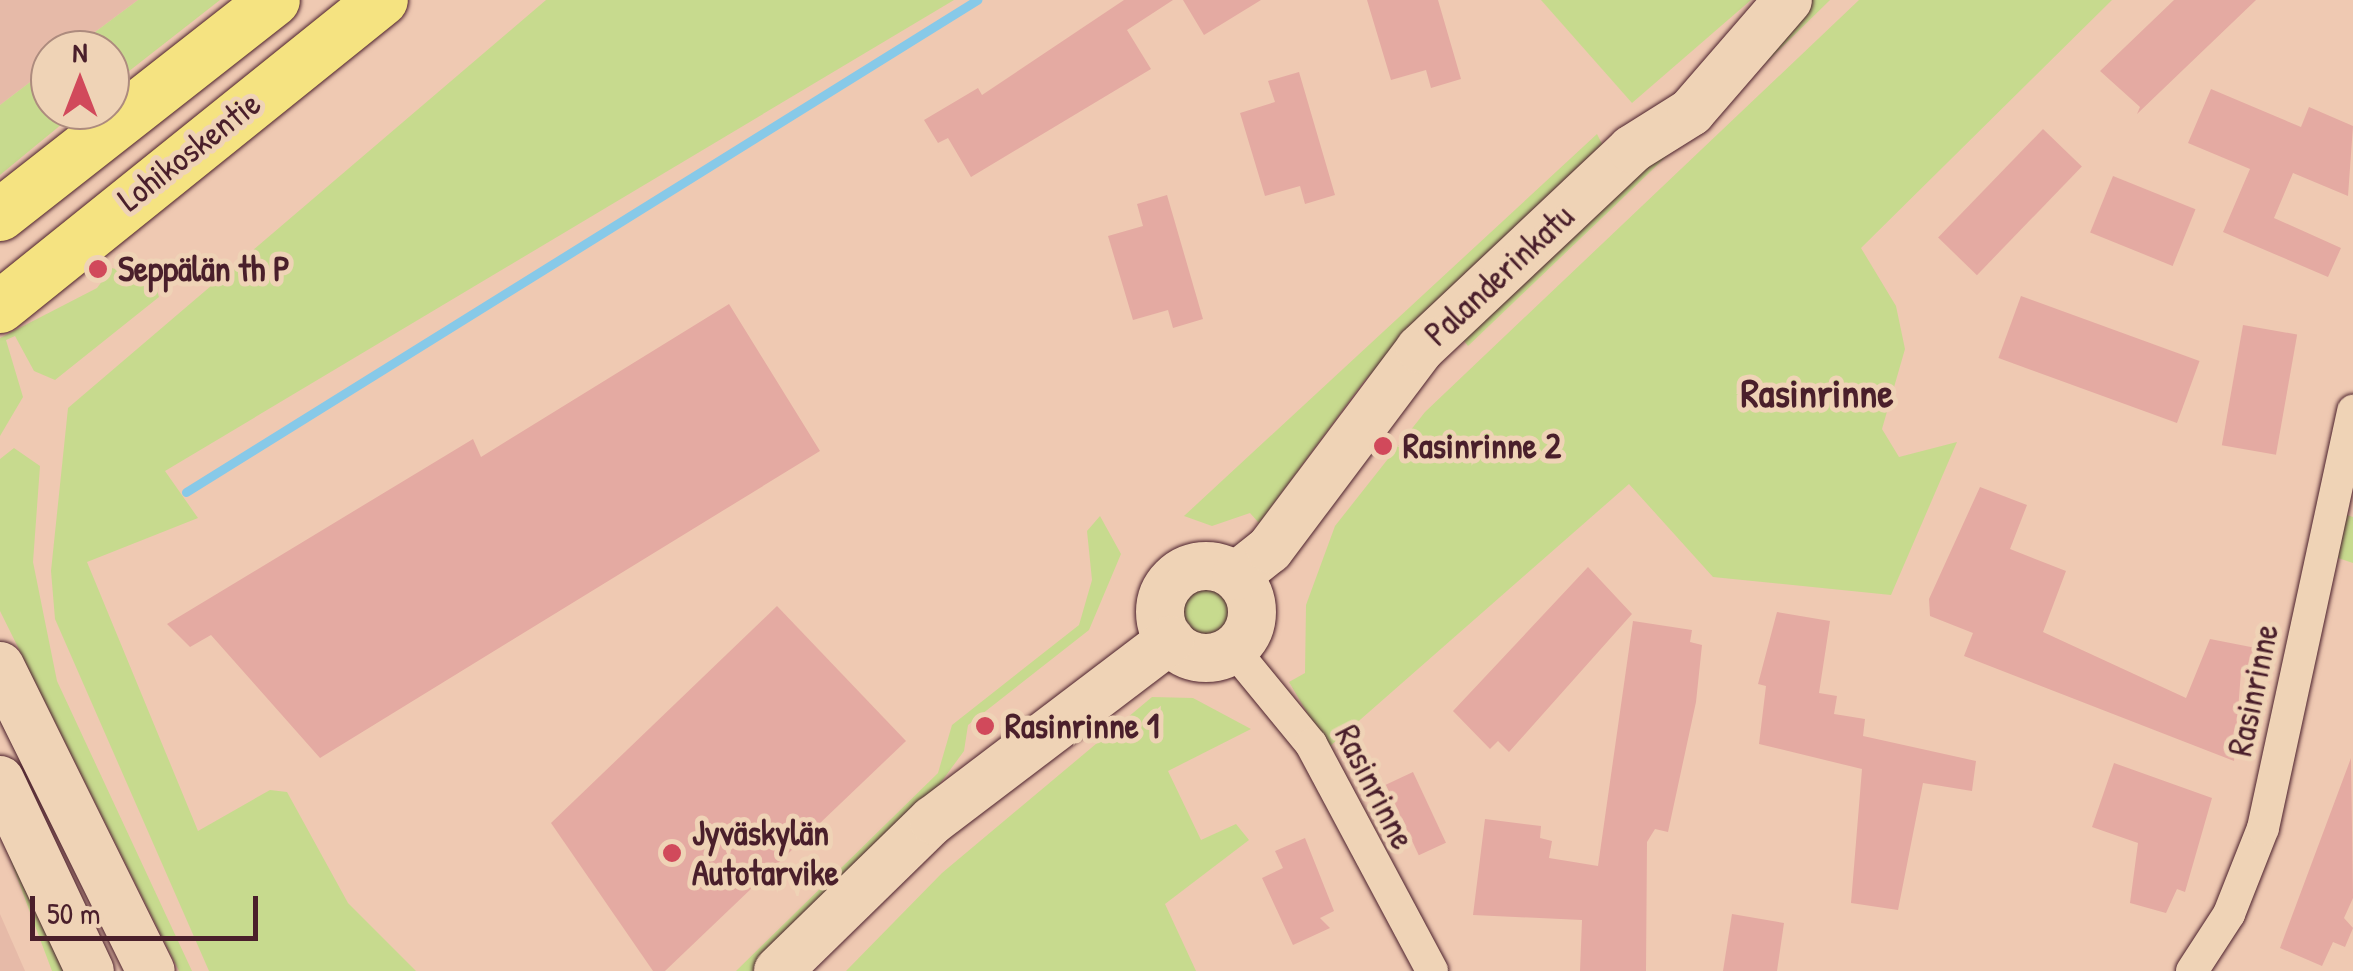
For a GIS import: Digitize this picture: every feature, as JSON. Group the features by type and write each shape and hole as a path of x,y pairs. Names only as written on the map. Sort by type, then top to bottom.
{"main road":[{"name":"Lohikoskentie","path":"0,215 274,0"},
{"name":"Lohikoskentie","path":"0,307 382,0"}],"street":[{"name":"Palanderinkatu","path":"1236,576 1270,549 1420,349 1632,149 1691,112 1740,45 1788,0"},
{"name":"Rasinrinne","path":"2192,971 2229,914 2263,828 2353,411"},
{"path":"1206,565 1236,576 1252,614 1233,650 1192,656 1170,640 1162,600 1176,576 1206,565"},
{"path":"778,971 803,953 933,820 1170,640"},
{"name":"Rasinrinne","path":"1233,650 1311,744 1432,971"},
{"path":"0,666 151,971"},
{"path":"0,780 90,971"}],"shaded area":[{"path":"0,0 138,0 98,30 30,30 30,82 0,105"},
{"path":"0,914 25,971 0,971"}],"green space":[{"path":"138,0 220,0 130,70 130,30 98,30"},
{"path":"546,0 954,0 165,471 198,518 87,562 198,831 270,790 287,792 348,903 416,971 209,971 55,619 51,571 68,408"},
{"path":"1541,0 1751,0 1632,103"},
{"path":"1807,0 1830,0 1732,96"},
{"path":"1859,0 2112,0 1861,248 1896,306 1905,349 1882,429 1899,457 1957,442 1891,595 1713,577 1629,484 1328,748 1289,682 1305,673 1306,605 1335,526 1425,412"},
{"path":"30,82 30,130 55,130 0,175 0,105"},
{"path":"1597,134 1604,148 1365,380 1259,523 1250,513 1212,526 1184,516"},
{"path":"1673,150 1468,346 1458,333 1645,157"},
{"path":"112,268 154,281 159,297 55,380 34,371 15,336 6,340 23,397 0,436 0,338 97,288"},
{"path":"14,448 40,466 33,562 57,681 192,971 179,971 0,611 0,459"},
{"path":"2344,514 2353,517 2353,563 2338,558"},
{"path":"1100,516 1121,554 1089,630 968,725 964,751 939,785 753,971 736,971 938,773 952,725 1079,625 1092,580 1087,531"},
{"path":"1207,586 1224,594 1232,611 1224,628 1207,636 1190,628 1182,611 1190,594"},
{"path":"1152,697 1193,698 1251,729 1168,771 1201,840 1236,824 1249,840 1165,904 1196,971 846,971 942,873"},
{"path":"0,832 54,946 63,971 52,971"}],"building":[{"path":"1124,0 1173,0 1127,30 1151,69 971,177 948,138 938,143 924,120 978,88 982,95"},
{"path":"1183,0 1261,0 1204,35"},
{"path":"1367,0 1438,0 1461,79 1431,88 1426,70 1391,80"},
{"path":"2174,0 2256,0 2137,114 2140,107 2100,71"},
{"path":"1299,72 1335,195 1305,204 1300,186 1265,196 1240,113 1275,102 1268,81"},
{"path":"2211,89 2301,127 2309,107 2353,126 2348,196 2293,173 2274,218 2341,248 2328,277 2223,232 2250,169 2188,143"},
{"path":"2043,129 2082,167 1977,275 1938,238"},
{"path":"2113,176 2196,209 2173,266 2090,233"},
{"path":"1167,195 1203,319 1173,328 1168,310 1133,320 1108,236 1143,226 1137,204"},
{"path":"2021,296 2200,361 2177,423 1998,358"},
{"path":"729,304 820,451 320,758 211,635 190,647 167,624 473,439 481,457"},
{"path":"2243,325 2297,335 2276,455 2222,445"},
{"path":"1980,487 2027,505 2010,549 2066,571 2043,632 2186,698 2210,639 2261,649 2255,675 2241,672 2234,761 1964,656 1973,633 1930,616 1929,599"},
{"path":"1588,567 1632,614 1509,752 1498,741 1490,749 1453,711"},
{"path":"777,606 906,741 665,971 653,971 551,823"},
{"path":"1777,612 1830,621 1819,693 1837,696 1834,714 1865,719 1863,736 1976,761 1972,791 1923,783 1898,910 1851,903 1862,769 1759,744 1766,686 1758,684"},
{"path":"1633,621 1692,630 1690,642 1702,645 1696,702 1668,832 1655,829 1647,842 1646,971 1580,971 1582,920 1473,915 1485,819 1541,826 1540,838 1552,841 1549,858 1598,866"},
{"path":"2351,758 2353,898 2344,918 2353,928 2345,947 2333,942 2322,966 2280,948"},
{"path":"2114,763 2212,798 2185,892 2177,889 2166,913 2130,903 2138,843 2092,827"},
{"path":"1413,772 1446,843 1419,855 1386,785"},
{"path":"1305,838 1334,911 1320,918 1330,928 1293,945 1262,878 1283,868 1275,851"},
{"path":"1732,914 1784,923 1777,971 1723,971"}],"waterway":[{"path":"186,492 977,0"}],"place":[{"name":"Seppälän th P","path":"98,269"},
{"name":"Rasinrinne 2","path":"1383,446"},
{"name":"Rasinrinne 1","path":"985,726"},
{"name":"Jyväskylän Autotarvike","path":"672,853"}],"district":[{"name":"Rasinrinne","path":"1817,392"}]}
